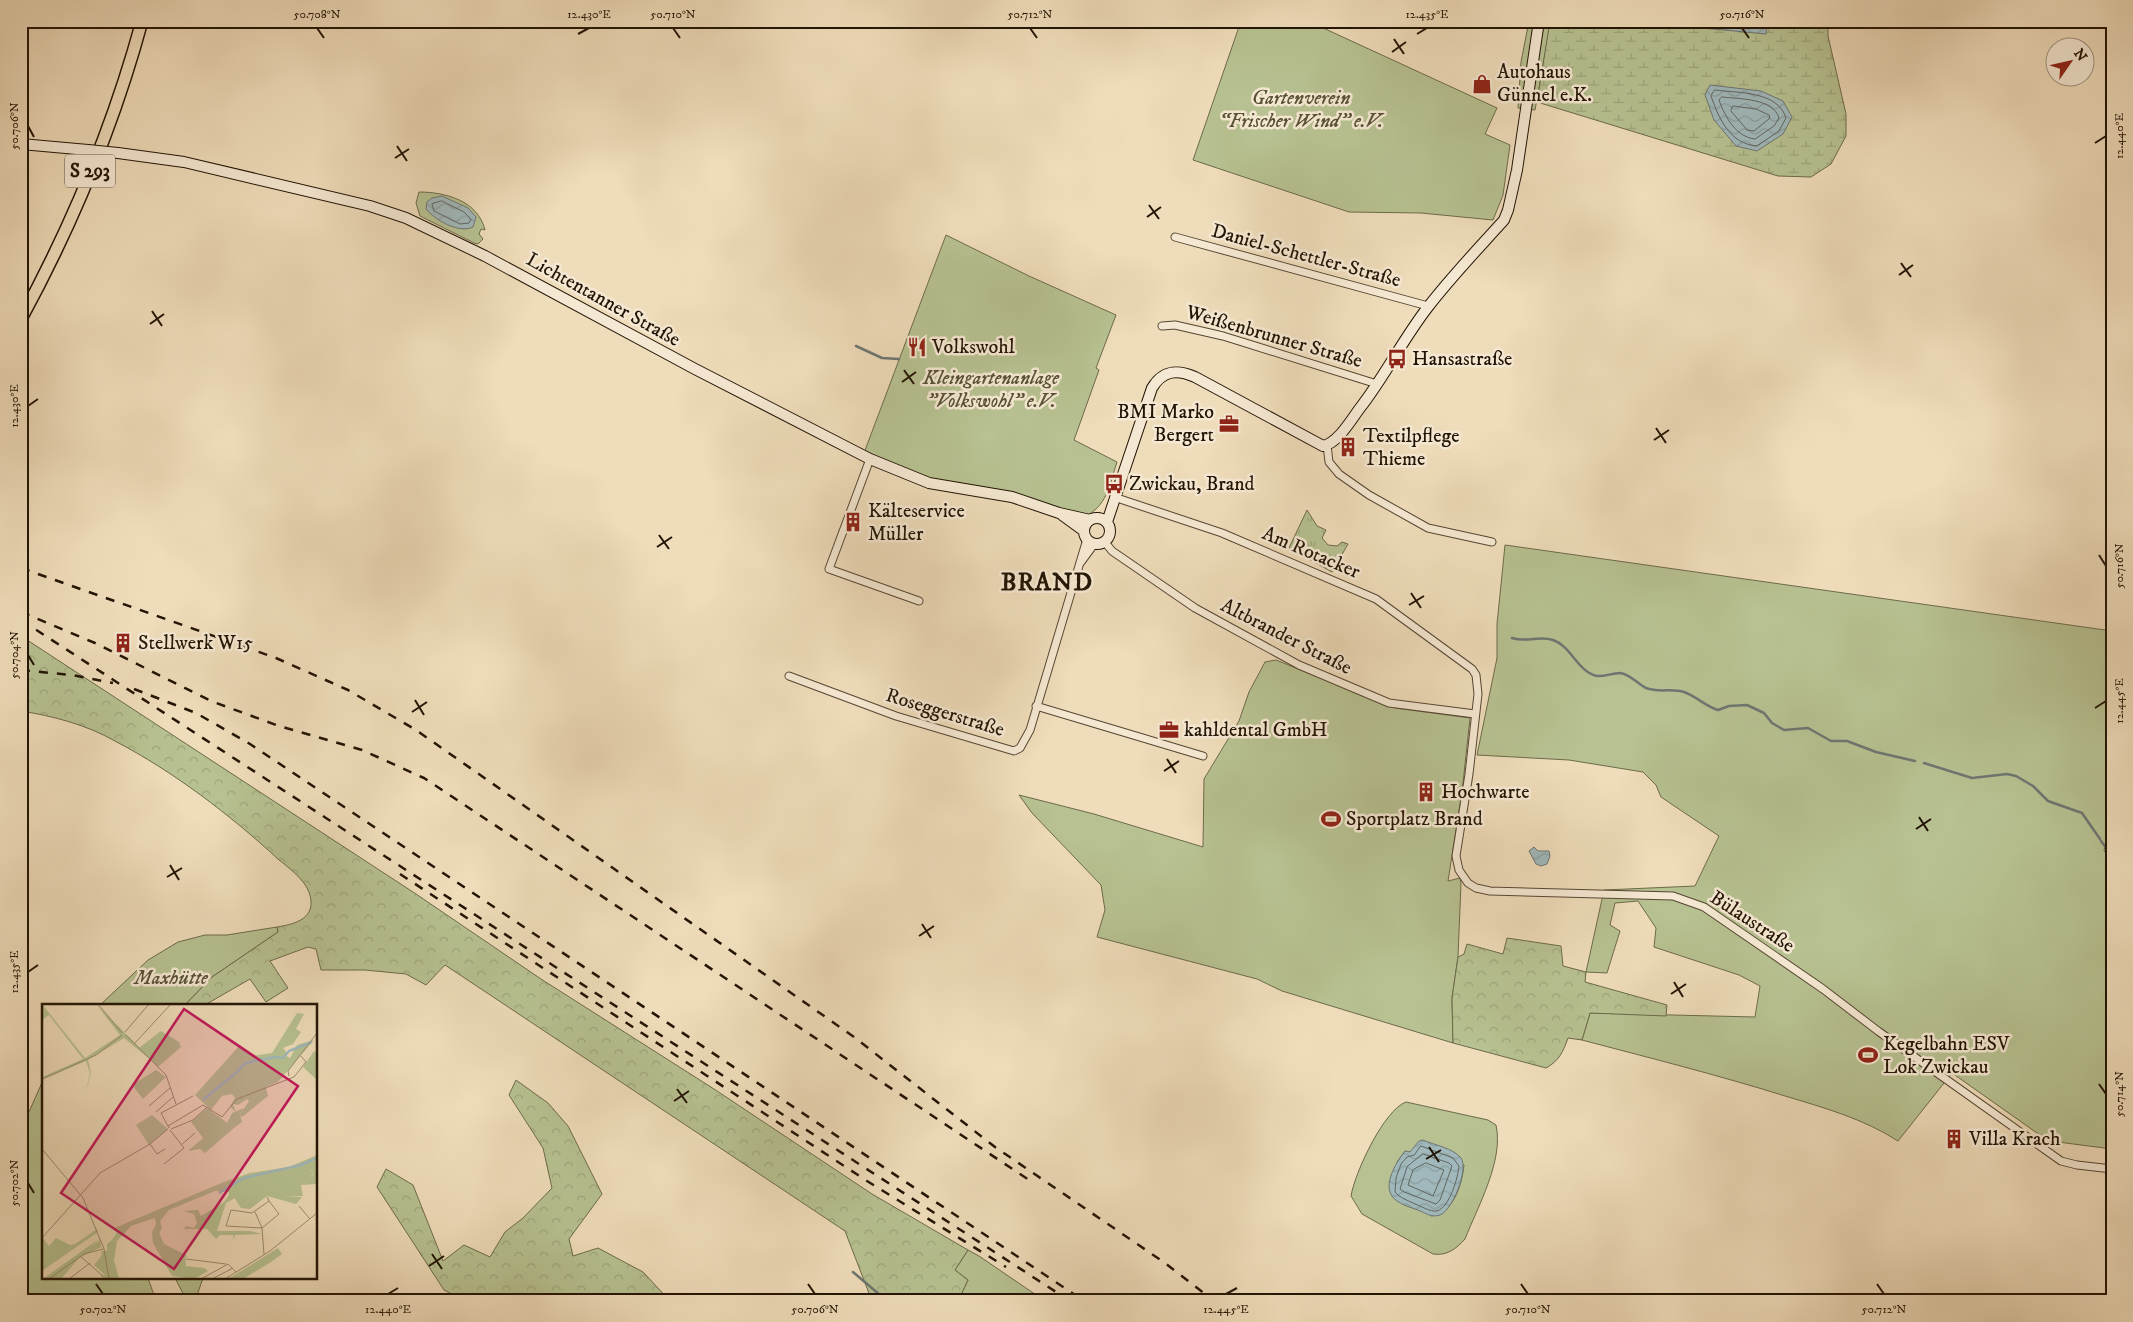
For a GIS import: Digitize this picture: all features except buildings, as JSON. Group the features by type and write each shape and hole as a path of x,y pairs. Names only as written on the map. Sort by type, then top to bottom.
{"main road":[{"name":"S 293","path":"21,319 76,206 116,104 142,21"}],"street":[{"path":"1327,445 1343,430 1377,384 1399,346 1428,306 1504,220 1517,170 1539,21"},
{"name":"Lichtentanner Straße","path":"21,144 118,153 193,164 370,206 406,218 485,256 695,369 870,459 929,483 1012,497 1059,513 1099,520"},
{"name":"Daniel-Schettler-Straße","path":"1175,237 1428,306"},
{"name":"Weißenbrunner Straße","path":"1162,326 1175,325 1223,336 1377,384"},
{"path":"1093,539 1099,520 1114,497 1152,388 1159,378 1170,372 1185,372 1318,443 1327,445"},
{"path":"1327,445 1329,462 1345,479 1369,495 1428,528 1492,542"},
{"path":"870,459 829,569 919,601"},
{"name":"Am Rotacker","path":"1114,497 1222,533 1376,599 1472,670 1476,675"},
{"name":"Lichtentanner Straße","path":"1059,513 1093,539"},
{"path":"1093,539 1110,534 1099,520"},
{"name":"Roseggerstraße","path":"789,676 896,716 1014,751 1020,748 1027,739 1081,562 1093,539"},
{"name":"Altbrander Straße","path":"1093,539 1195,608 1271,652 1299,665 1389,703 1475,714"},
{"name":"Bülaustraße","path":"1476,675 1478,694 1469,774 1456,856 1459,870 1468,883 1476,888 1490,891 1672,896 1704,907 1824,989 1878,1031 2062,1161 2076,1165 2112,1169"},
{"path":"1036,706 1203,756"}],"green space":[{"name":"Gartenverein “Frischer Wind” e.V.","path":"1241,21 1308,21 1497,108 1485,134 1510,145 1503,195 1493,220 1421,213 1349,212 1193,160"},
{"path":"1529,21 1551,21 1535,110 1518,108 1521,62"},
{"path":"1550,21 1828,21 1828,36 1846,114 1846,136 1831,164 1811,177 1778,176 1537,102"},
{"path":"419,192 450,196 468,205 481,220 485,230 481,229 479,234 483,239 478,244 474,243 420,216 416,203"},
{"name":"Kleingartenanlage \"Volkswohl\" e.V.","path":"946,235 1029,276 1116,315 1096,368 1099,370 1074,440 1117,462 1104,498 1100,505 1088,515 930,481 864,453"},
{"path":"1307,510 1317,526 1326,530 1322,538 1328,545 1337,546 1342,542 1348,544 1332,572 1289,548"},
{"path":"1505,545 2112,631 2112,833 2107,835 2104,851 2112,859 2112,1149 2058,1142 2037,1133 1952,1073 1898,1141 1872,1126 1815,1105 1760,1088 1582,1040 1590,1013 1755,1017 1760,986 1739,975 1654,947 1656,928 1638,901 1615,903 1610,925 1620,931 1607,973 1586,972 1604,890 1695,886 1719,836 1661,797 1656,785 1643,772 1569,760 1477,755 1497,658 1497,624"},
{"path":"21,636 416,894 541,979 714,1089 872,1194 968,1250 955,1270 968,1280 958,1301 872,1301 845,1231 445,965 426,985 406,974 365,970 321,970 316,949 308,947 270,961 288,988 266,1002 250,979 206,1004 186,1004 212,977 278,932 277,927 291,924 304,918 308,914 311,901 307,887 296,874 240,826 180,780 137,753 93,730 57,718 21,711 21,665 28,665 28,659 21,655"},
{"path":"1276,660 1395,708 1470,718 1462,792 1448,881 1460,878 1461,883 1458,957 1452,998 1453,1043 1282,991 1257,979 1097,937 1105,910 1101,885 1032,813 1019,795 1094,814 1203,847 1204,779 1239,721 1249,692 1265,662"},
{"name":"Maxhütte","path":"277,927 278,932 212,977 186,1004 101,1004 148,960 178,942 205,935 227,935"},
{"path":"1507,938 1561,946 1563,966 1586,972 1585,982 1667,1005 1666,1016 1590,1013 1582,1040 1568,1038 1560,1056 1546,1068 1453,1043 1452,998 1458,957 1464,954 1467,944 1503,954"},
{"path":"516,1080 548,1103 568,1126 602,1194 569,1239 573,1256 598,1248 643,1272 670,1301 465,1301 444,1290 377,1187 386,1169 413,1185 443,1261 464,1245 490,1257 505,1232 523,1218 552,1188 543,1148 509,1095"},
{"path":"42,1083 42,1280 149,1280 156,1301 21,1301 21,1130"},
{"path":"1406,1102 1488,1120 1496,1125 1496,1153 1483,1198 1465,1239 1455,1249 1447,1253 1433,1254 1362,1214 1351,1196 1364,1158 1380,1129 1397,1107","holes":["1405,1151 1464,1165 1461,1181 1451,1204 1439,1214 1431,1216 1397,1162"]},
{"path":"968,1250 1045,1301 958,1301 968,1280 955,1270"},
{"path":"176,1280 202,1280 195,1301 187,1301"}],"water":[{"path":"1680,21 1767,21 1766,34 1681,26"},
{"path":"1710,85 1761,91 1783,101 1792,117 1783,134 1757,151 1736,146 1714,120 1705,95"},
{"path":"442,196 468,208 476,217 473,227 461,229 448,225 426,209 427,202 432,198"},
{"path":"1534,847 1538,851 1549,851 1550,856 1547,864 1541,866 1536,864 1529,851"},
{"path":"1423,1140 1453,1152 1461,1158 1463,1163 1461,1180 1454,1198 1445,1212 1437,1216 1429,1215 1402,1204 1392,1196 1389,1190 1391,1176 1401,1156 1405,1151 1410,1152 1419,1141"}],"waterway":[{"path":"856,346 882,358 899,359"},
{"path":"1512,638 1523,640 1543,638 1553,640 1565,648 1590,674 1597,676 1617,673 1624,674 1646,688 1684,692 1718,710 1729,706 1747,705 1764,713 1772,723 1784,730 1808,728 1831,741 1847,741 1876,752 1915,761"},
{"path":"1924,763 1972,778 2007,774 2016,776 2033,786 2048,801 2082,813 2100,839"},
{"path":"2101,841 2112,855"},
{"path":"853,1272 887,1301"}],"railway":[{"path":"21,568 276,658 348,690 416,730 854,1037 995,1147 1165,1263 1214,1301"},
{"path":"21,612 95,643 211,701 279,726 362,750 424,778 1029,1180"},
{"path":"21,620 1070,1301"},
{"path":"21,670 72,675 113,683"},
{"path":"134,689 196,713 250,744 1084,1301"},
{"path":"400,874 867,1181 1006,1267"}],"place":[{"name":"Autohaus Günnel e.K.","path":"1482,84"},
{"name":"Volkswohl","path":"917,347"},
{"name":"Hansastraße","path":"1397,359"},
{"name":"BMI Marko Bergert","path":"1229,424"},
{"name":"Textilpflege Thieme","path":"1348,447"},
{"name":"Zwickau, Brand","path":"1114,484"},
{"name":"Kälteservice Müller","path":"853,522"},
{"name":"Stellwerk W15","path":"123,643"},
{"name":"kahldental GmbH","path":"1169,730"},
{"name":"Hochwarte","path":"1426,792"},
{"name":"Sportplatz Brand","path":"1331,819"},
{"name":"Kegelbahn ESV Lok Zwickau","path":"1868,1055"},
{"name":"Villa Krach","path":"1954,1139"}],"district":[{"name":"BRAND","path":"1047,582"}]}
